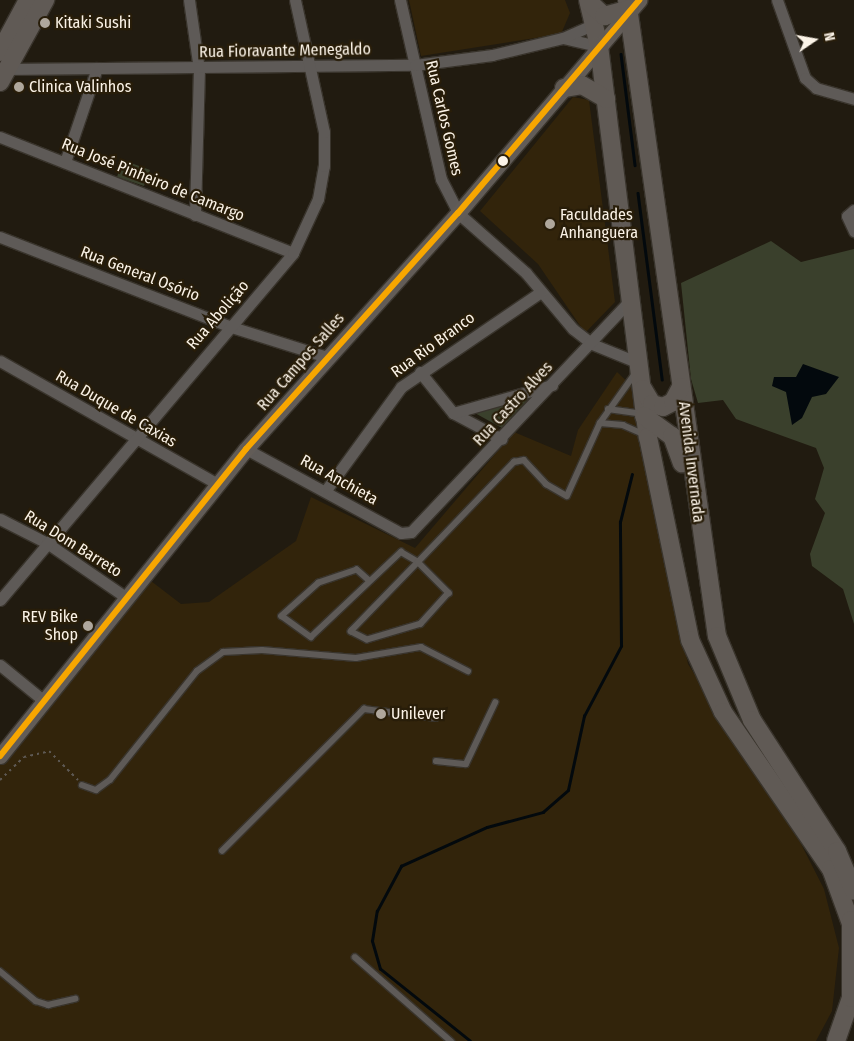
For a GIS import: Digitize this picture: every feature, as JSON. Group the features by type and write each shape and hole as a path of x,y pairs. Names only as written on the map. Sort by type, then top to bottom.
{"main road":[{"path":"0,52 28,0"},
{"path":"3,76 45,0"},
{"path":"588,1 604,16 632,3"},
{"name":"Avenida Invernada","path":"588,1 599,46 644,416 690,640 713,695 815,841 852,924"},
{"name":"Avenida Invernada","path":"632,3 696,506 717,636 736,689 759,732 837,851 854,891"},
{"name":"Rua Campos Salles","path":"0,756 246,449 458,213 599,46 632,3"},
{"path":"564,88 582,85 606,99"},
{"path":"640,372 652,404 663,407 673,402 681,387"},
{"path":"644,416 677,442 684,481 696,506"},
{"path":"648,437 665,431"},
{"path":"690,640 701,643 717,636"},
{"path":"713,695 752,736 759,732"},
{"path":"836,1041 851,998 852,924"}],"street":[{"path":"189,0 199,69 195,215"},
{"name":"Rua Abolição","path":"0,600 228,326 293,253 318,200 324,166 324,132 295,0"},
{"name":"Rua Carlos Gomes","path":"400,0 441,179 458,213 541,292 592,344 640,372"},
{"path":"777,0 805,78 816,88 854,99"},
{"name":"Rua Fioravante Menegaldo","path":"3,76 97,68 311,69 415,65 492,55 563,38 595,24"},
{"name":"Rua Fioravante Menegaldo","path":"563,38 599,46"},
{"path":"65,162 97,68"},
{"name":"Rua José Pinheiro de Camargo","path":"0,137 293,253"},
{"path":"854,210 847,216 854,231"},
{"name":"Rua General Osório","path":"0,237 228,326 327,357"},
{"name":"Rua Rio Branco","path":"326,490 384,406 420,372 541,292"},
{"name":"Rua Castro Alves","path":"416,529 554,385 631,298"},
{"name":"Rua Duque de Caxias","path":"0,361 135,440 217,484"},
{"path":"420,372 453,413 502,439"},
{"path":"453,413 554,385"},
{"name":"Rua Anchieta","path":"246,449 326,490 401,533 416,529"},
{"name":"Rua Dom Barreto","path":"0,519 47,543 127,598"},
{"path":"0,665 44,701"}],"lane":[{"path":"368,580 358,570 319,583 282,616 311,637 397,553 418,562 448,591 448,597 416,627 368,640 354,637 352,630 418,562 519,460 567,496 608,409 640,372"},
{"path":"608,409 632,410 644,416"},
{"path":"600,423 623,425 648,437"},
{"path":"82,785 96,790 110,780 197,671 224,652 262,650 356,658 421,647 468,671"},
{"path":"436,761 466,764 496,703"},
{"path":"222,851 364,709 435,718"},
{"path":"355,956 451,1041"},
{"path":"0,971 36,1001 48,1005 75,999"}],"path":[{"path":"0,780 24,757 49,751 82,785"}],"shaded area":[{"path":"409,0 565,0 570,13 561,34 421,56"},
{"name":"Faculdades Anhanguera","path":"573,97 589,100 615,302 585,333 538,264 480,211"},
{"path":"803,364 839,377 826,394 812,397 802,418 792,425 786,392 772,386 774,377 796,377"},
{"name":"Unilever","path":"617,372 633,387 688,664 796,834 824,889 839,948 832,1011 816,1041 0,1041 0,764 151,581 181,604 209,602 296,541 311,497 415,548 514,432 571,456 578,430"}],"green space":[{"path":"123,160 150,170 144,186 117,177"},
{"path":"771,241 801,262 854,249 854,624 843,589 812,566 810,554 825,513 815,499 824,468 816,448 736,419 723,400 698,403 691,379 681,283"},
{"path":"528,399 502,428 473,412"}],"waterway":[{"path":"621,54 635,165"},
{"path":"638,193 662,379"},
{"path":"470,1041 380,969 372,941 377,911 401,866 487,827 543,812 568,790 584,716 621,646 620,522 632,474"}],"transit line":[{"path":"0,756 246,449 458,213 639,0"}],"place":[{"name":"Kitaki Sushi","path":"45,23"},
{"name":"Clinica Valinhos","path":"19,87"},
{"name":"Faculdades Anhanguera","path":"550,224"},
{"name":"REV Bike Shop","path":"88,626"},
{"name":"Unilever","path":"381,714"}]}
